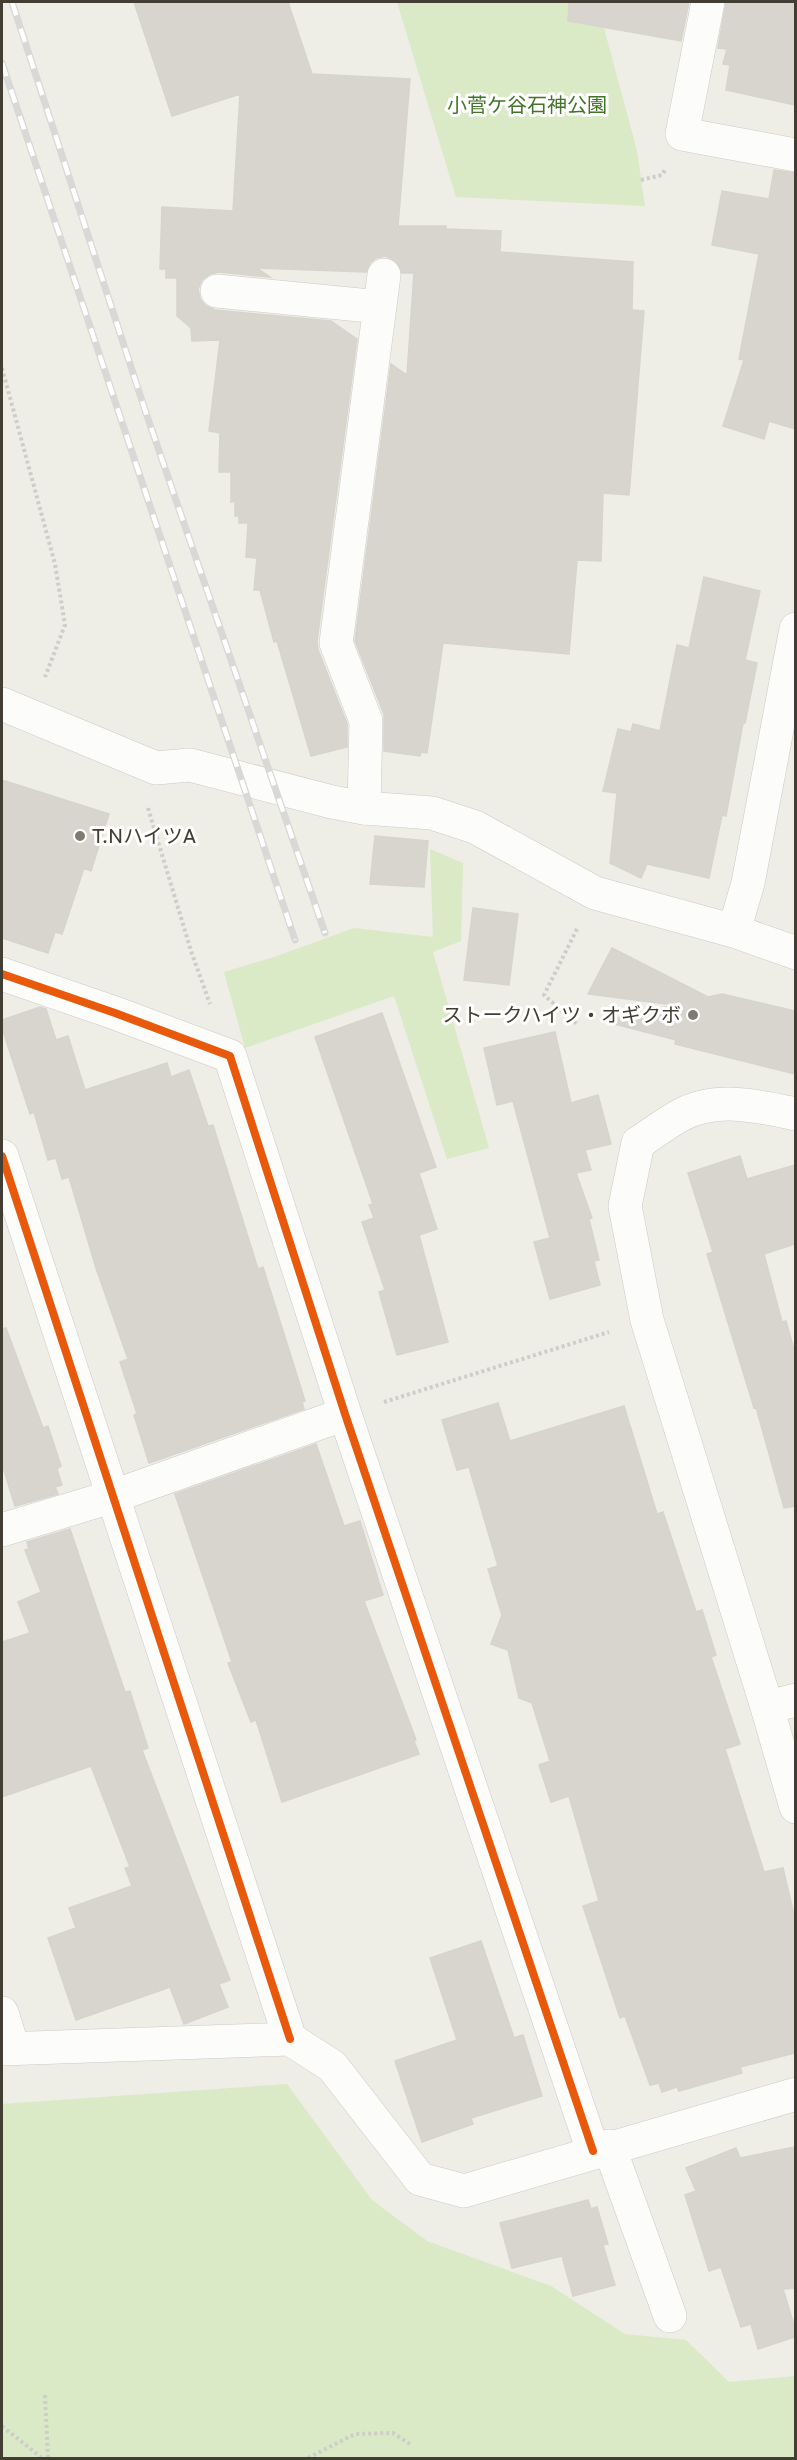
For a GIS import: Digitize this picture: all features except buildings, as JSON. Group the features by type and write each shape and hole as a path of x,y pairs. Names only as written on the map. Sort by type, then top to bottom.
{"street":[{"path":"708,2 682,134 795,155"},
{"path":"364,808 366,721 336,643 384,275"},
{"path":"217,291 380,307"},
{"path":"734,931 748,883 795,629"},
{"path":"2,704 156,768 190,765 332,802 364,808 432,813 475,827 595,893 734,931 795,953"},
{"path":"2,974 230,1056 345,1414 601,2149 670,2316"},
{"path":"795,1114 758,1106 720,1103 683,1114 638,1143 625,1206 647,1320 781,1703 795,1807"},
{"path":"2,1156 290,2038"},
{"path":"2,1530 114,1496 345,1414"},
{"path":"2,2013 8,2048 290,2038 332,2066 420,2179 464,2191 795,2094"}],"path":[{"path":"2,368 55,564 65,625 42,687"},
{"path":"133,759 191,951"},
{"path":"578,1025 544,995 595,893"},
{"path":"345,1414 647,1320"},
{"path":"45,2395 48,2458"},
{"path":"2,2426 42,2458"},
{"path":"308,2458 355,2434 393,2433 410,2444"}],"green space":[{"name":"小菅ケ谷石神公園","path":"397,2 597,2 637,151 645,206 456,197"},
{"path":"430,849 463,863 461,941 433,952 489,1148 447,1159 394,996 245,1048 224,972 277,956 354,928 433,937"},
{"path":"287,2084 372,2200 427,2241 551,2286 625,2334 686,2340 729,2382 795,2376 795,2458 2,2458 2,2104"}],"railway":[{"path":"12,2 146,413 325,933"},
{"path":"2,63 295,940"}],"cycle path":[{"path":"2,974 230,1056 345,1414 593,2151"},
{"path":"2,1156 290,2039"}],"place":[{"name":"T.NハイツA","path":"80,836"},
{"name":"ストークハイツ・オギクボ","path":"693,1015"}]}
